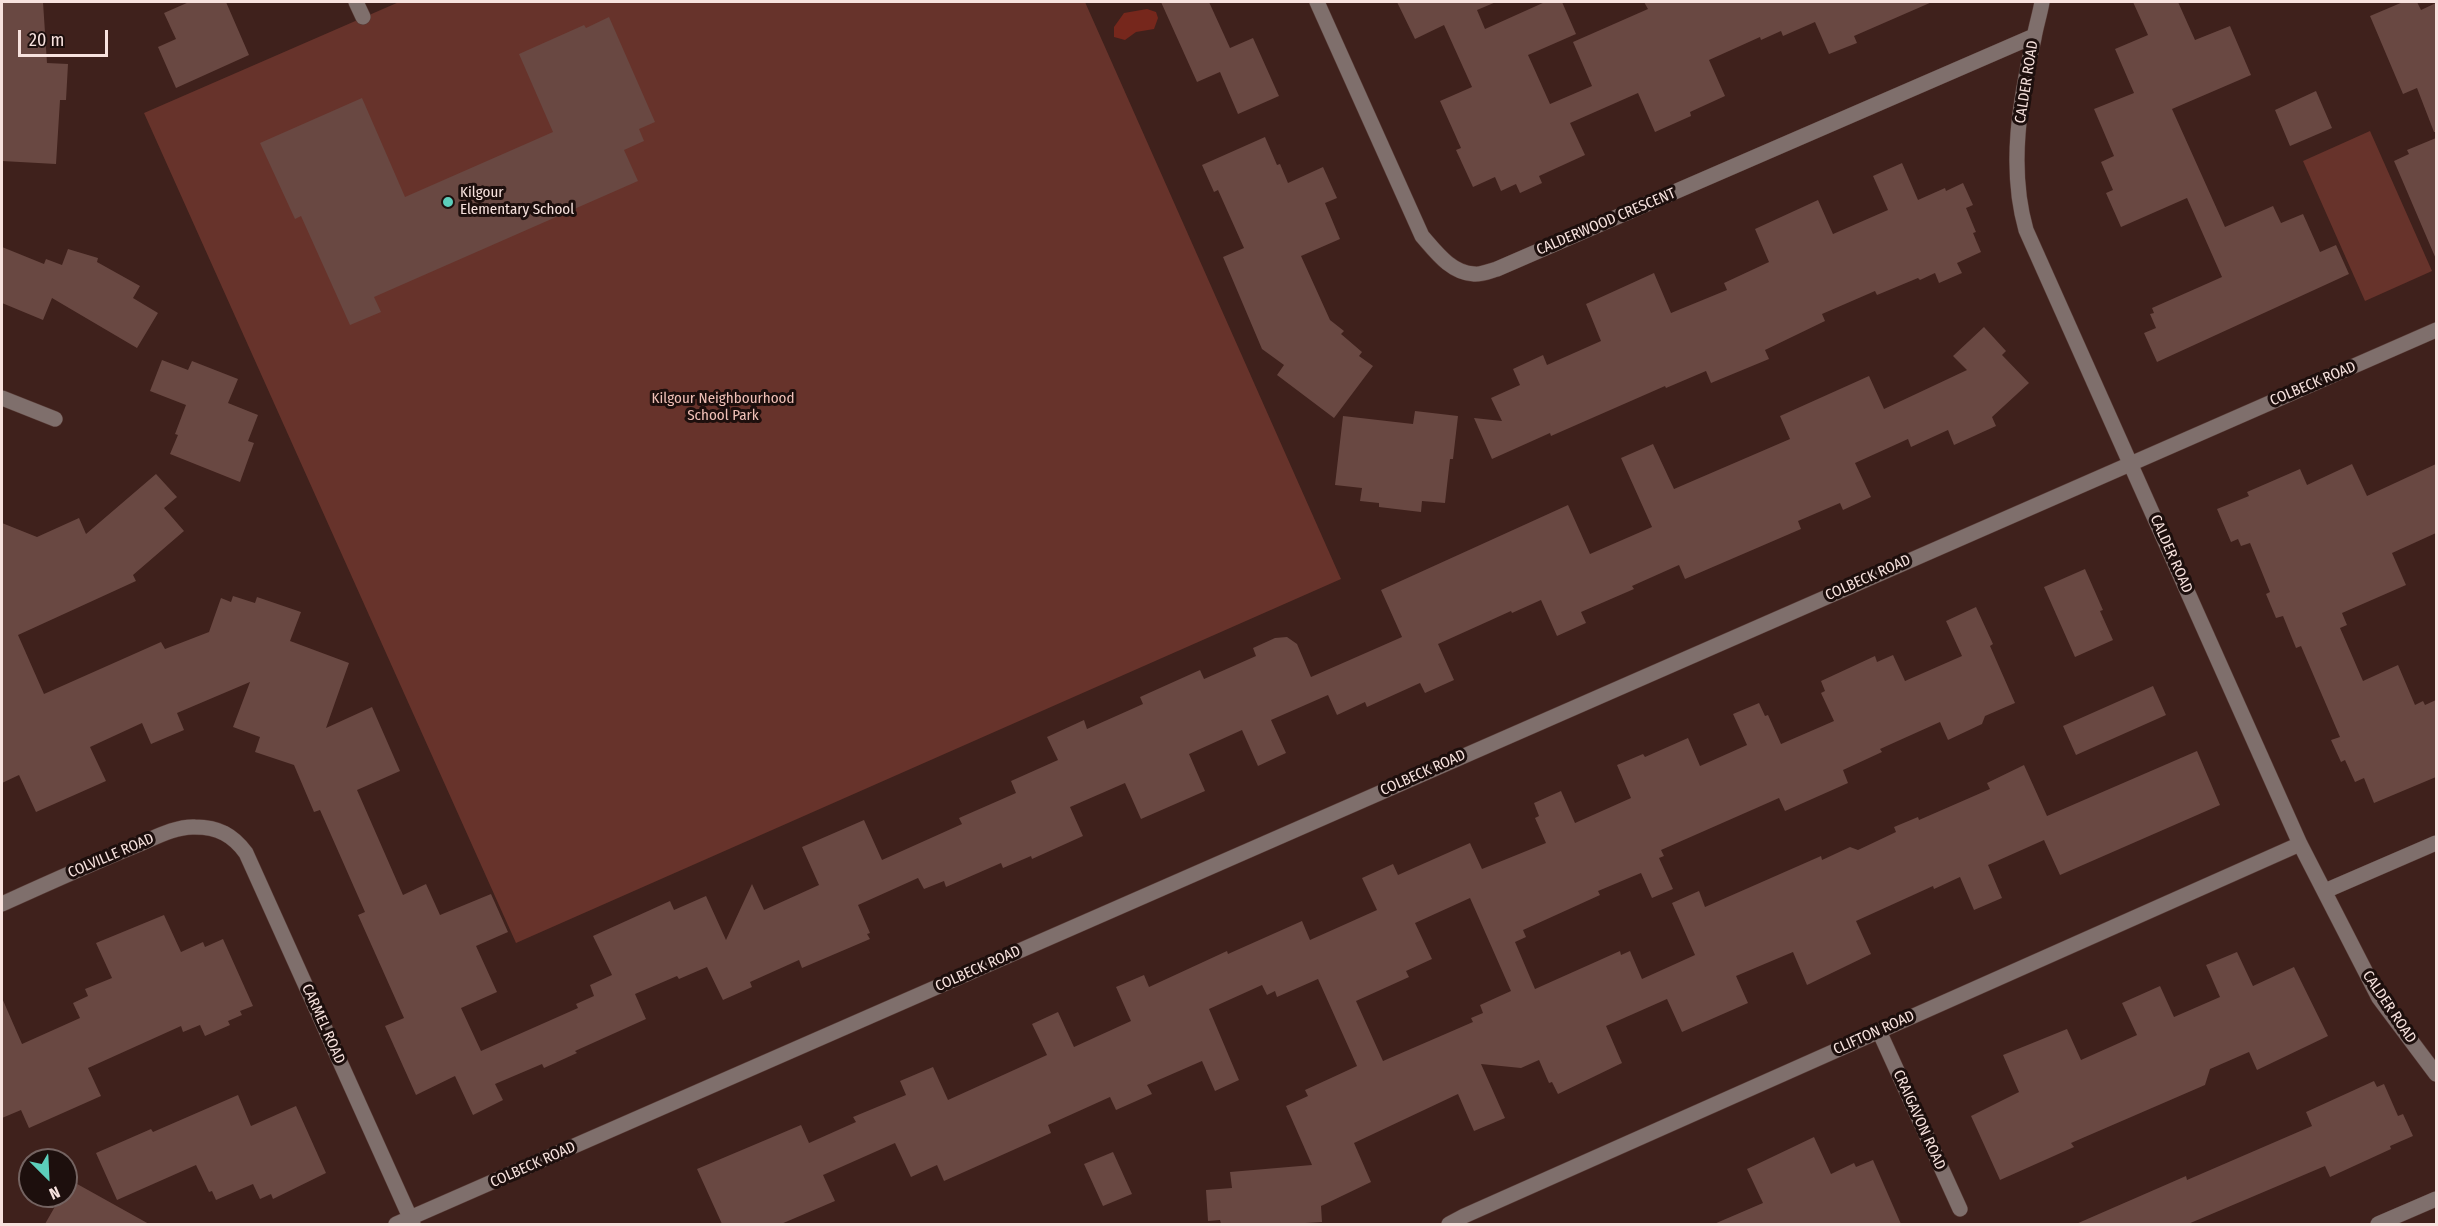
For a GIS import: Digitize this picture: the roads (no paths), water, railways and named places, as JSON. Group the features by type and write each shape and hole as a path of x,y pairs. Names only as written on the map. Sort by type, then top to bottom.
{"street":[{"path":"356,2 363,17"},
{"name":"CALDERWOOD CRESCENT","path":"1317,2 1422,236 1451,266 1476,274 1497,269 2034,36"},
{"name":"CALDER ROAD","path":"2042,2 2021,105 2017,171 2022,216 2040,264 2300,844 2379,998 2436,1074"},
{"name":"COLBECK ROAD","path":"406,1222 2436,330"},
{"path":"2,398 56,419"},
{"name":"COLVILLE ROAD","path":"2,904 173,831 192,826 224,832"},
{"name":"CARMEL ROAD","path":"224,832 236,840 246,853 406,1222"},
{"path":"2325,891 2436,843"},
{"name":"CLIFTON ROAD","path":"1449,1224 2300,844"},
{"name":"CRAIGAVON ROAD","path":"1879,1031 1960,1209"},
{"path":"2378,1224 2436,1199"}],"place":[{"name":"Kilgour Elementary School","path":"448,202"}],"park label":[{"name":"Kilgour Neighbourhood School Park","path":"723,408"}]}
